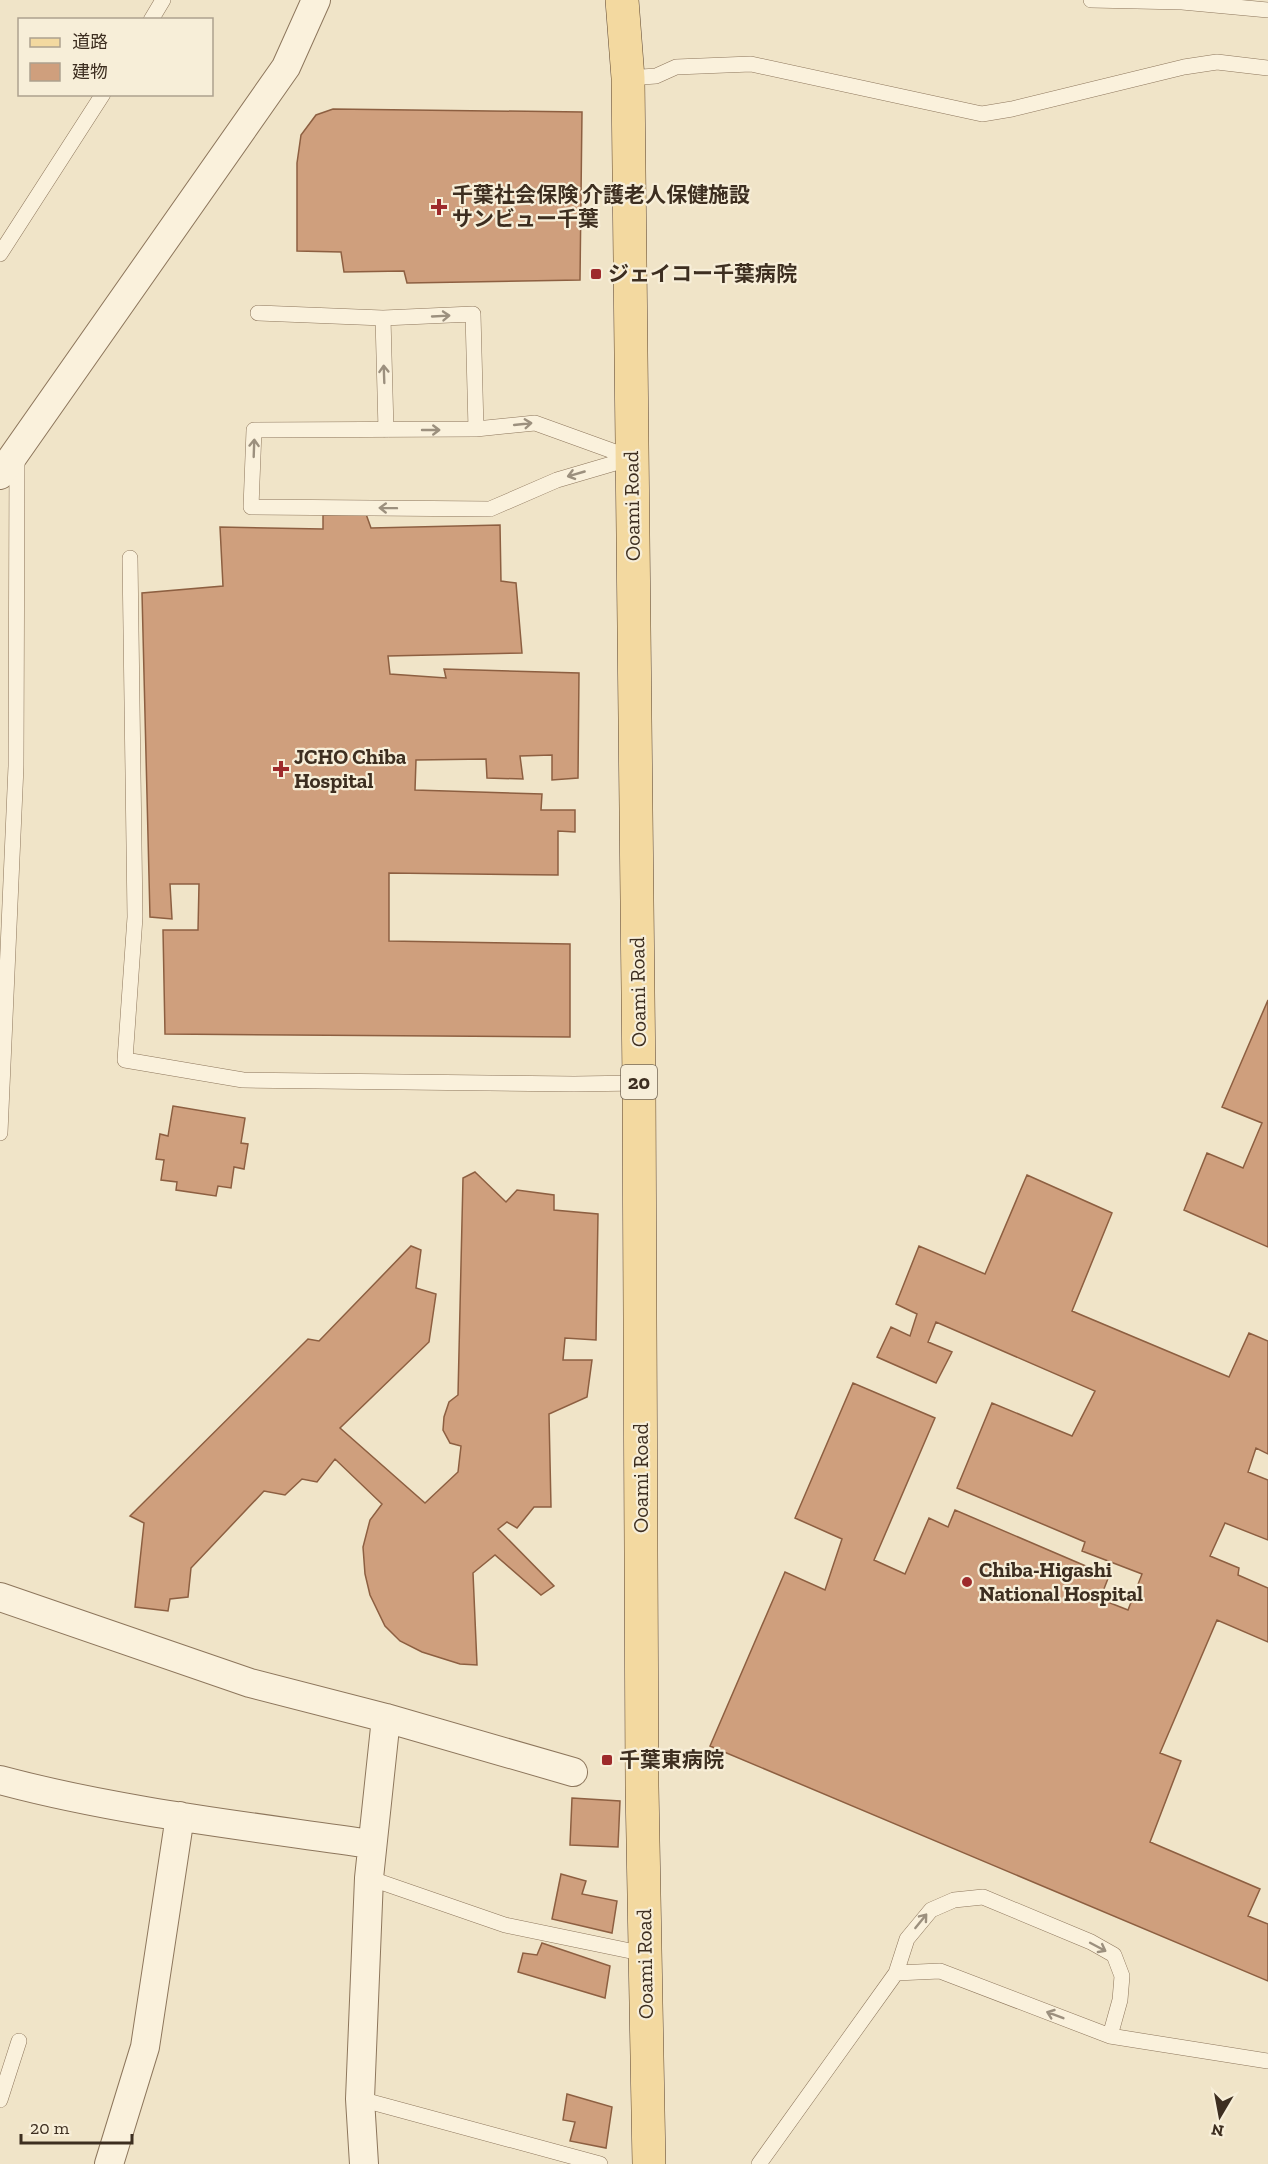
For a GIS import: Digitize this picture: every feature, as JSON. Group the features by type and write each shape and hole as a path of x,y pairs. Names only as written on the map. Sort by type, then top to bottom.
{"main road":[{"name":"Ooami Road","path":"622,0 628,78 639,1083 642,1774 649,2164"}],"street":[{"path":"0,476 286,67 316,0"},
{"path":"0,1597 250,1683 386,1718 573,1772"},
{"path":"364,2164 360,2099 369,1878 386,1718"},
{"path":"0,1780 36,1790 180,1816 371,1844"},
{"path":"109,2164 145,2046 180,1816"}],"lane":[{"path":"152,18 163,0"},
{"path":"1091,0 1182,2 1268,10"},
{"path":"628,78 656,76 676,67 751,63 982,114 1012,109 1184,67 1217,62 1268,68"},
{"path":"0,254 101,96"},
{"path":"258,313 382,318 473,314 476,429"},
{"path":"382,318 386,430"},
{"path":"535,423 632,458 557,480 490,509 251,507 254,430 476,429 535,423"},
{"path":"0,1133 16,766 17,450"},
{"path":"130,558 135,917 125,1060 243,1080 639,1083"},
{"path":"369,1878 505,1925 645,1954"},
{"path":"759,2164 896,1973 907,1939 931,1910 954,1900 983,1897 1091,1942 1114,1955 1122,1976 1120,2000 1110,2036"},
{"path":"896,1973 940,1971 1110,2036 1268,2061"},
{"path":"0,2100 19,2041"},
{"path":"360,2099 600,2164"}],"building":[{"name":"千葉社会保険 介護老人保健施設 サンビュー千葉","path":"333,109 582,112 580,280 407,283 404,271 344,272 341,252 297,251 297,163 301,135 316,115"},
{"name":"JCHO Chiba Hospital","path":"366,514 371,528 500,525 501,581 516,583 522,653 388,656 390,674 446,678 444,669 579,673 578,778 552,780 552,755 520,756 523,779 487,778 486,759 416,760 415,790 542,794 541,810 575,810 575,832 558,831 558,875 389,873 389,941 570,944 570,1037 165,1034 163,930 198,930 199,884 170,884 172,919 150,917 142,593 223,586 220,527 323,529 323,515"},
{"path":"1268,1000 1268,1247 1184,1210 1207,1153 1243,1168 1262,1123 1222,1107"},
{"path":"173,1106 245,1118 241,1143 248,1144 244,1169 234,1167 231,1188 218,1186 216,1196 176,1190 177,1182 161,1180 164,1160 156,1159 160,1134 168,1136"},
{"path":"475,1172 506,1202 517,1190 554,1195 554,1210 598,1214 596,1340 565,1338 563,1360 592,1360 587,1397 549,1414 551,1507 534,1507 517,1528 507,1522 498,1529 554,1586 541,1595 495,1555 473,1573 477,1665 460,1664 422,1652 400,1641 385,1626 370,1595 365,1574 363,1547 370,1520 382,1504 335,1459 317,1482 302,1479 285,1495 264,1491 191,1568 188,1597 170,1599 168,1611 135,1607 144,1523 130,1516 308,1339 319,1341 411,1246 421,1250 416,1288 436,1294 429,1342 340,1428 425,1503 458,1472 461,1446 450,1443 443,1430 449,1402 458,1395 463,1178"},
{"name":"Chiba-Higashi National Hospital","path":"1027,1175 1112,1213 1072,1311 1229,1377 1249,1333 1268,1341 1268,1454 1256,1448 1248,1472 1268,1480 1268,1540 1225,1523 1210,1556 1239,1568 1238,1575 1268,1588 1268,1642 1217,1620 1160,1753 1181,1761 1150,1842 1260,1889 1248,1916 1268,1924 1268,1981 710,1746 785,1572 825,1590 842,1539 795,1518 853,1383 935,1418 874,1560 905,1574 929,1518 948,1527 955,1510 1109,1576 1100,1599 1128,1610 1142,1574 1082,1551 1085,1542 957,1488 992,1403 1072,1436 1095,1391 936,1322 928,1342 952,1352 936,1383 877,1357 891,1327 910,1336 917,1314 896,1304 919,1246 985,1274"},
{"path":"572,1798 620,1801 618,1847 570,1845"},
{"path":"561,1874 586,1881 582,1894 617,1901 612,1933 552,1919"},
{"path":"542,1943 610,1966 605,1998 518,1972 523,1953 537,1955"},
{"path":"567,2094 612,2107 606,2148 570,2141 575,2122 563,2120"}],"place":[{"name":"千葉社会保険 介護老人保健施設 サンビュー千葉","path":"439,207"},
{"name":"ジェイコー千葉病院","path":"596,274"},
{"name":"JCHO Chiba Hospital","path":"281,769"},
{"name":"Chiba-Higashi National Hospital","path":"967,1582"},
{"name":"千葉東病院","path":"607,1760"}]}
